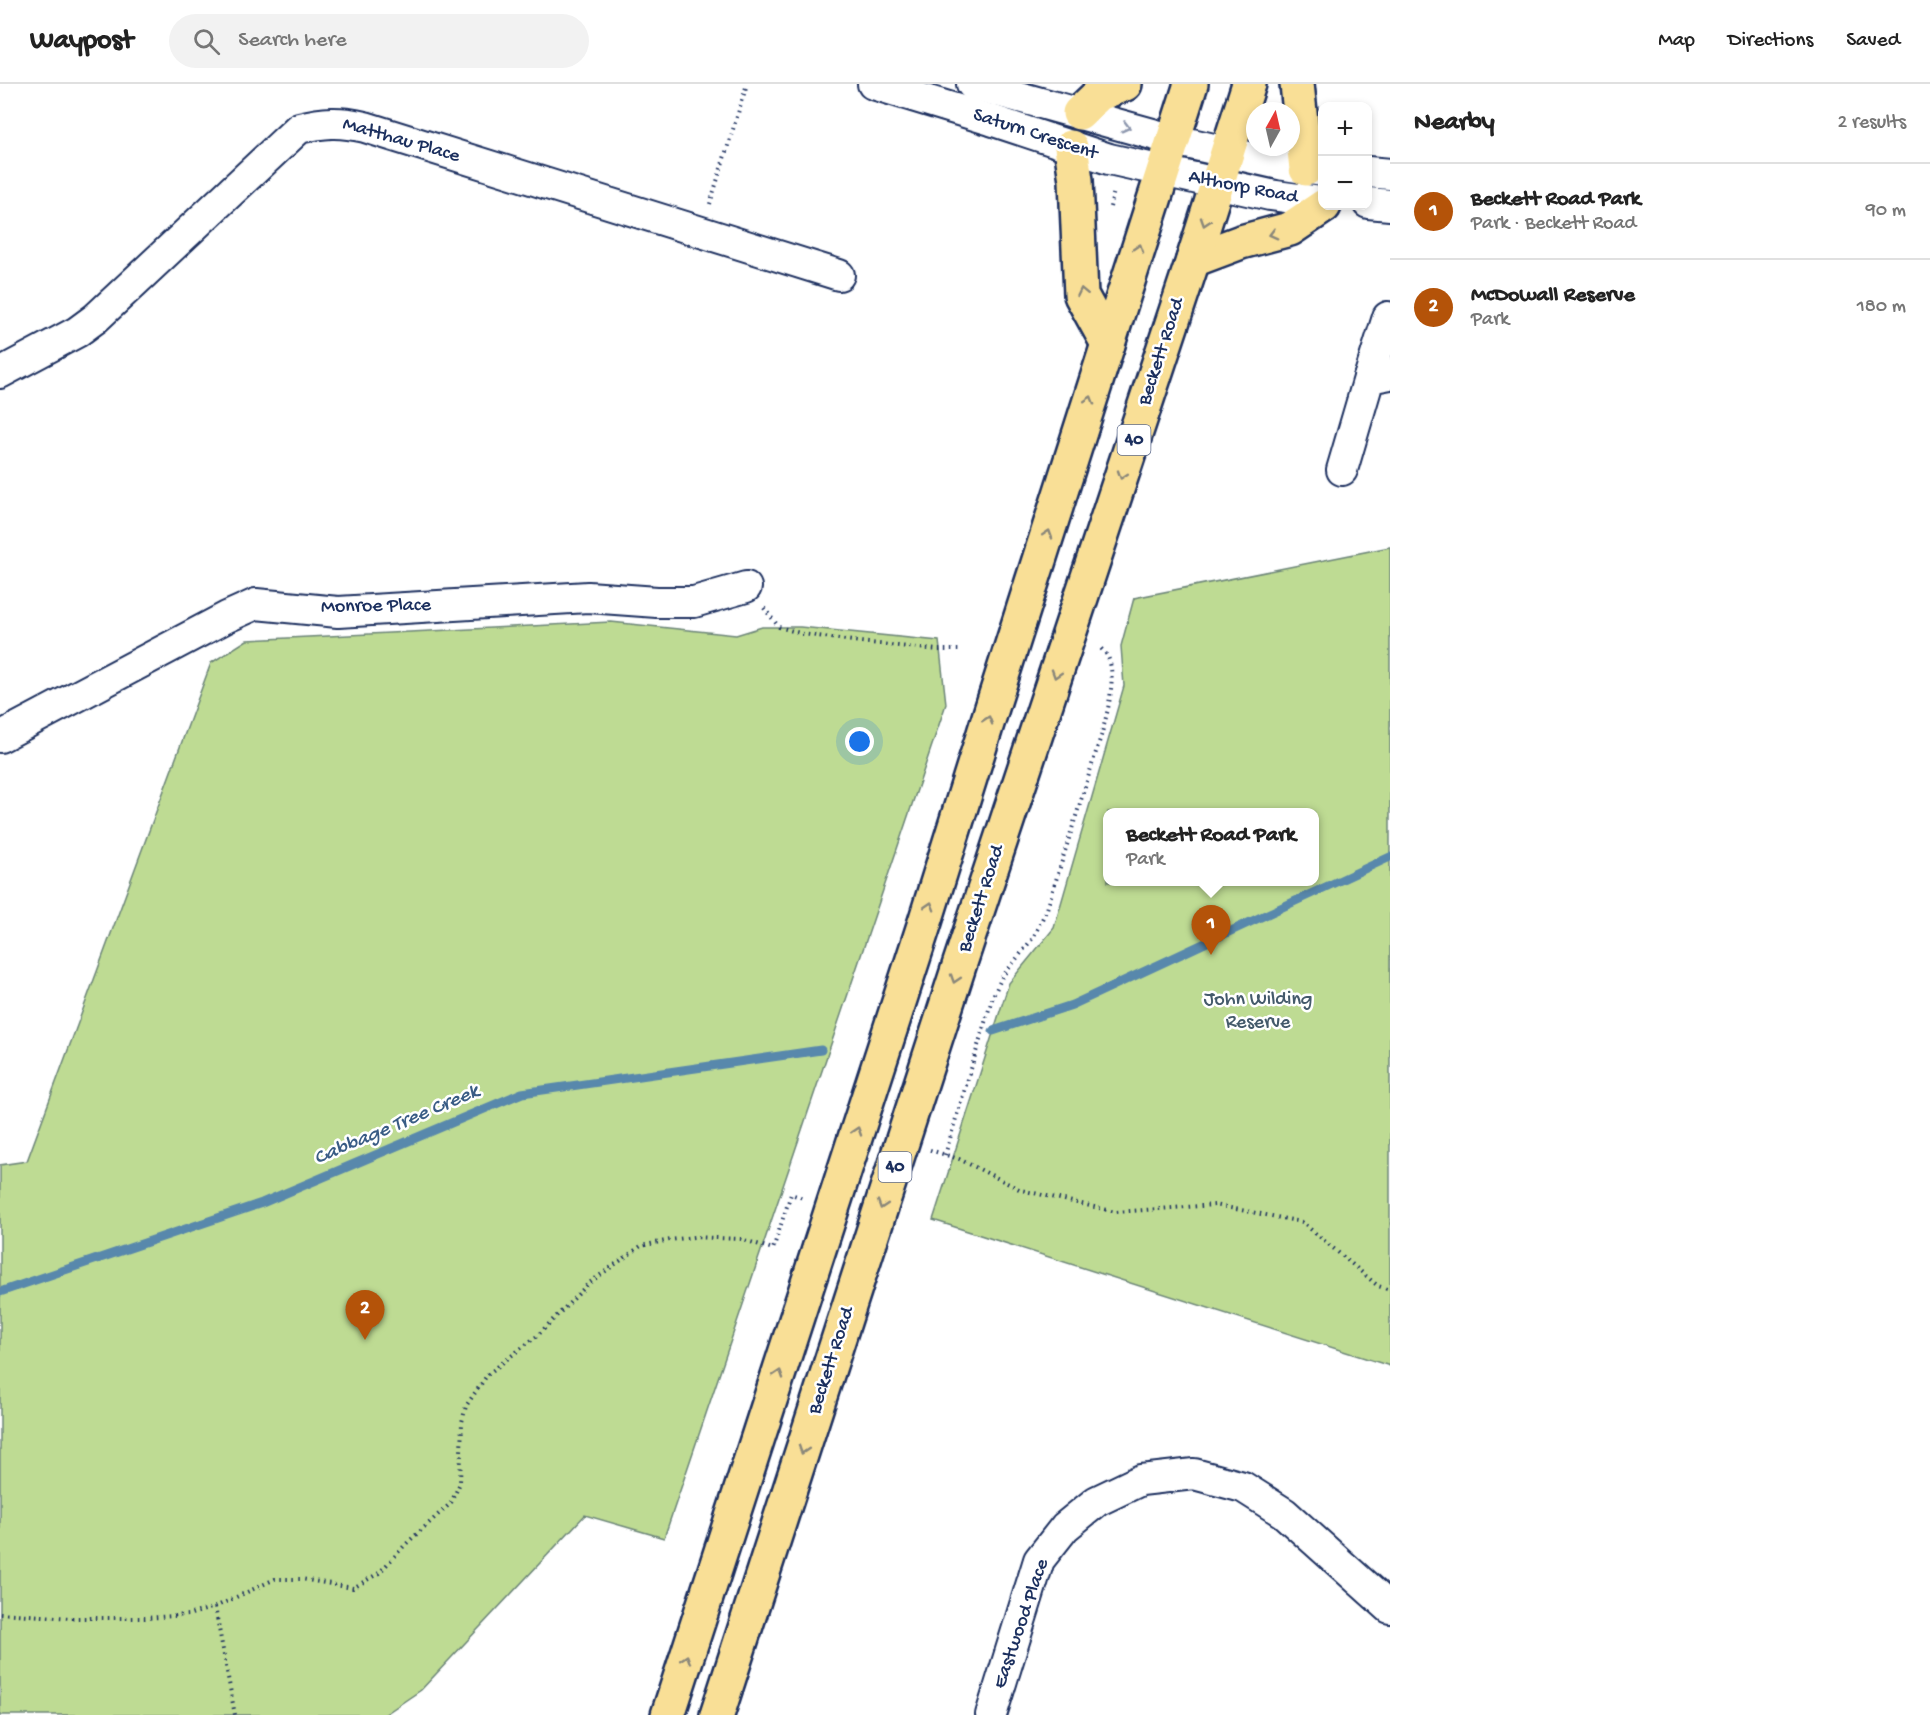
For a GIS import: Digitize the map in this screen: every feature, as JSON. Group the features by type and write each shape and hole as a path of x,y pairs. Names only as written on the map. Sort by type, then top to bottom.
{"main road":[{"path":"1079,113 1099,94 1125,84"},
{"name":"40","path":"668,1715 926,922 1191,84"},
{"name":"Beckett Road","path":"717,1715 956,977 1193,260 1248,84"},
{"path":"1297,84 1315,170"},
{"path":"1071,147 1076,180 1081,295 1108,344"},
{"path":"1193,260 1241,242 1290,229 1318,208"}],"street":[{"name":"Saturn Crescent","path":"873,84 1109,159 1164,172"},
{"name":"Saturn Crescent","path":"972,84 1227,153"},
{"name":"Matthau Place","path":"0,373 77,332 96,318 299,128 323,122 342,122 365,127 839,275"},
{"name":"Althorp Road","path":"1227,153 1315,170"},
{"name":"Althorp Road","path":"1164,172 1318,203"},
{"path":"1372,172 1390,174"},
{"path":"1372,204 1390,205"},
{"path":"1342,470 1380,376 1388,317"},
{"name":"Monroe Place","path":"0,737 227,617 256,604 338,612 588,597 694,602 746,587"},
{"name":"Eastwood Place","path":"991,1715 1039,1560 1065,1527 1097,1501 1141,1480 1194,1474 1243,1487 1284,1513 1390,1608"}],"path":[{"path":"702,231 747,84"},
{"path":"746,587 779,627 803,634 860,642 938,650 962,650"},
{"path":"945,1155 993,996 1002,977 1033,938 1047,909 1101,736 1111,695 1108,656"},
{"path":"924,1148 959,1159 1021,1190 1116,1212 1215,1205 1302,1222 1378,1286 1390,1290"},
{"path":"0,1613 70,1618 145,1618 189,1615 275,1579 302,1579 353,1588 379,1573 406,1544 451,1503 460,1483 462,1422 466,1406 488,1374 537,1336 589,1283 641,1246 660,1242 694,1237 741,1239 773,1249 791,1194 809,1200"},
{"path":"214,1606 235,1715"}],"green space":[{"name":"John Wilding Reserve","path":"1390,547 1390,1366 933,1220 1009,983 1054,928 1124,686 1121,646 1134,598"},
{"path":"611,622 736,635 762,627 800,627 939,641 946,704 664,1538 585,1515 421,1690 384,1715 0,1715 0,1165 27,1161 211,663 247,640"}],"waterway":[{"name":"Cabbage Tree Creek","path":"993,1031 1072,1005 1390,857"},
{"name":"Cabbage Tree Creek","path":"0,1292 262,1203 522,1093 821,1050"}],"place":[{"name":"Beckett Road Park","path":"1211,955"},
{"name":"McDowall Reserve","path":"365,1340"}]}
